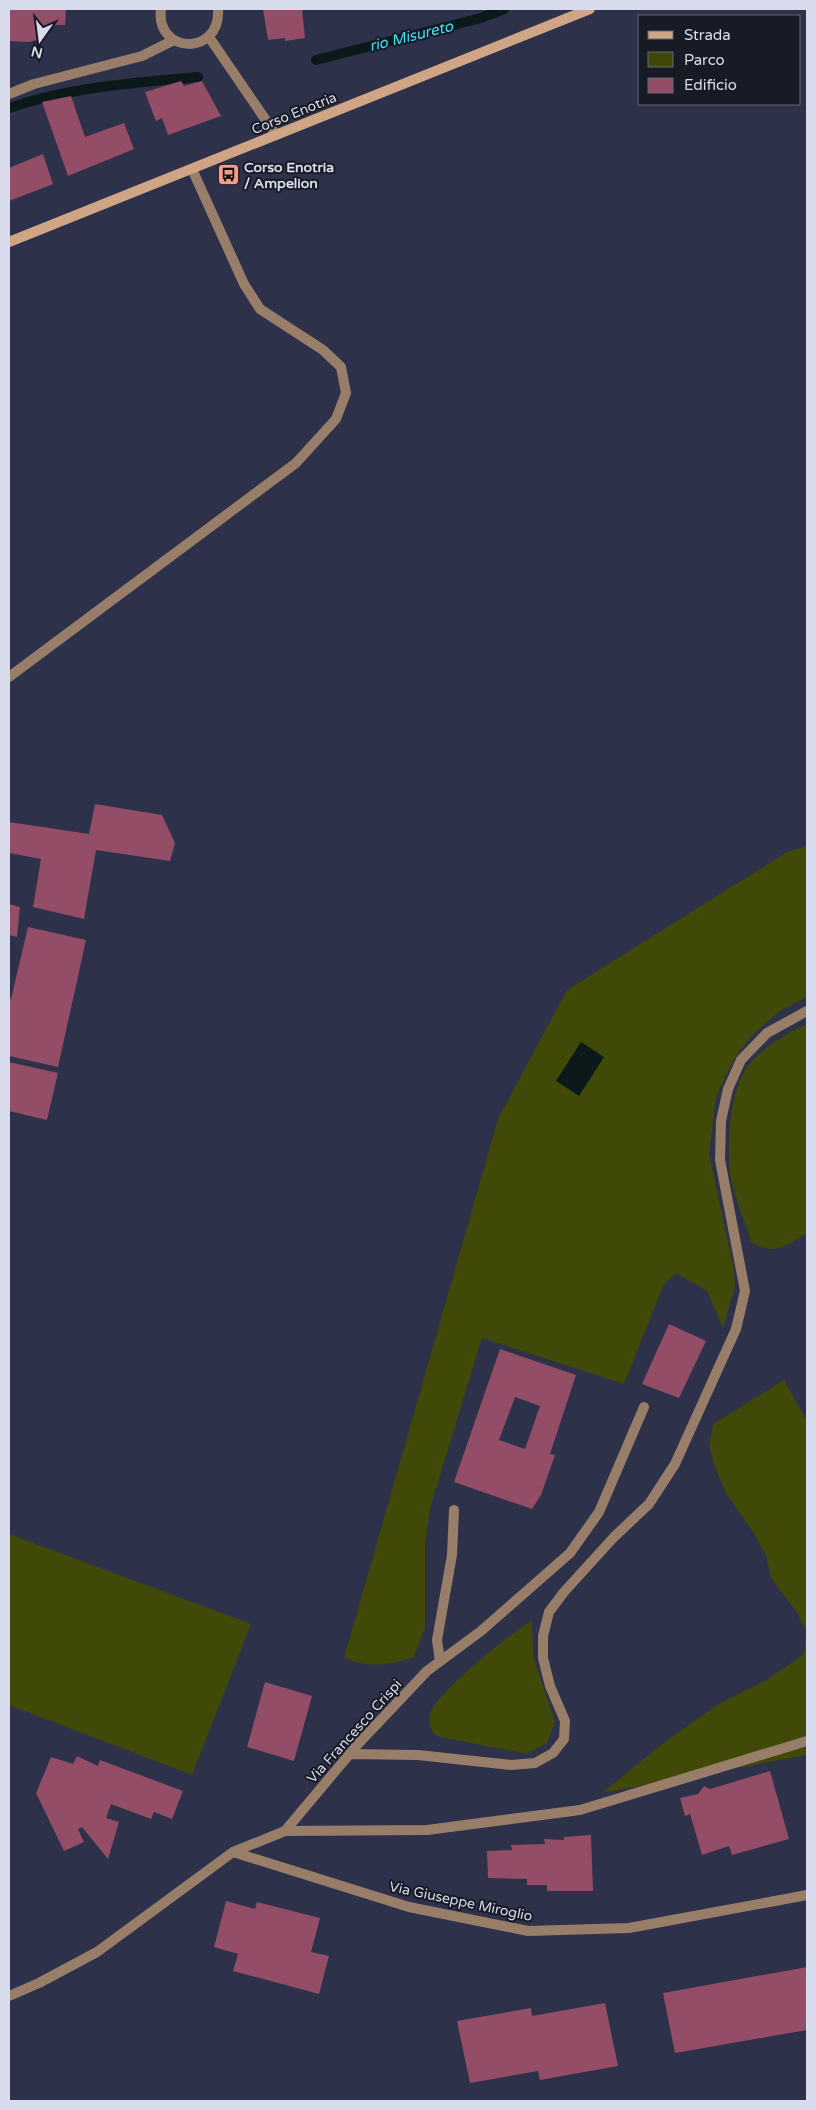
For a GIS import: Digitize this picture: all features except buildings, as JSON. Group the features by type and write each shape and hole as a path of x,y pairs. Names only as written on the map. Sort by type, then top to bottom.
{"main road":[{"name":"Corso Enotria","path":"9,242 590,9"}],"street":[{"path":"161,9 162,26 167,34 182,44 192,44 209,37 217,24 218,9"},
{"path":"209,37 276,135"},
{"path":"9,94 34,84 142,56 174,40"},
{"path":"9,678 296,463 336,419 346,393 341,367 323,350 260,309 244,284 192,169"},
{"path":"350,1754 418,1755 511,1765 535,1763 553,1753 564,1739 564,1721 550,1686 543,1658 543,1636 549,1612 564,1592 608,1544 649,1504 675,1464 736,1329 745,1291 720,1160 721,1121 728,1089 741,1060 767,1034 807,1011"},
{"name":"Via Francesco Crispi","path":"9,1996 39,1983 97,1952 233,1852 285,1831 350,1754 427,1671 481,1631 570,1553 599,1512 644,1408"},
{"path":"440,1661 437,1640 452,1555 454,1510"},
{"path":"285,1831 427,1830 580,1810 807,1741"},
{"name":"Via Giuseppe Miroglio","path":"233,1852 409,1907 528,1932 629,1928 807,1895"}],"green space":[{"path":"807,846 807,997 780,1011 751,1036 733,1061 716,1097 709,1154 734,1270 735,1286 723,1328 707,1291 676,1273 664,1284 624,1384 482,1338 430,1508 425,1545 425,1627 414,1657 379,1665 344,1658 498,1119 567,990 787,852"},
{"path":"807,1024 807,1233 780,1248 767,1249 751,1242 734,1189 729,1160 731,1115 738,1086 751,1062 777,1040"},
{"path":"784,1380 807,1421 807,1632 796,1611 771,1578 766,1556 755,1535 726,1493 709,1447 713,1424"},
{"path":"9,1534 251,1624 192,1775 9,1705"},
{"path":"532,1620 533,1656 555,1722 547,1743 527,1754 436,1736 431,1728 430,1718 431,1711 437,1701 477,1662"},
{"path":"807,1632 807,1755 602,1793 666,1741 720,1703 766,1680 803,1655"}],"shaded area":[{"path":"581,1042 604,1057 579,1096 556,1081"}],"waterway":[{"name":"rio Misureto","path":"316,60 481,18 504,9"},
{"path":"9,108 55,95 79,91 198,77"}],"place":[{"name":"Corso Enotria / Ampelion","path":"228,175"}]}
